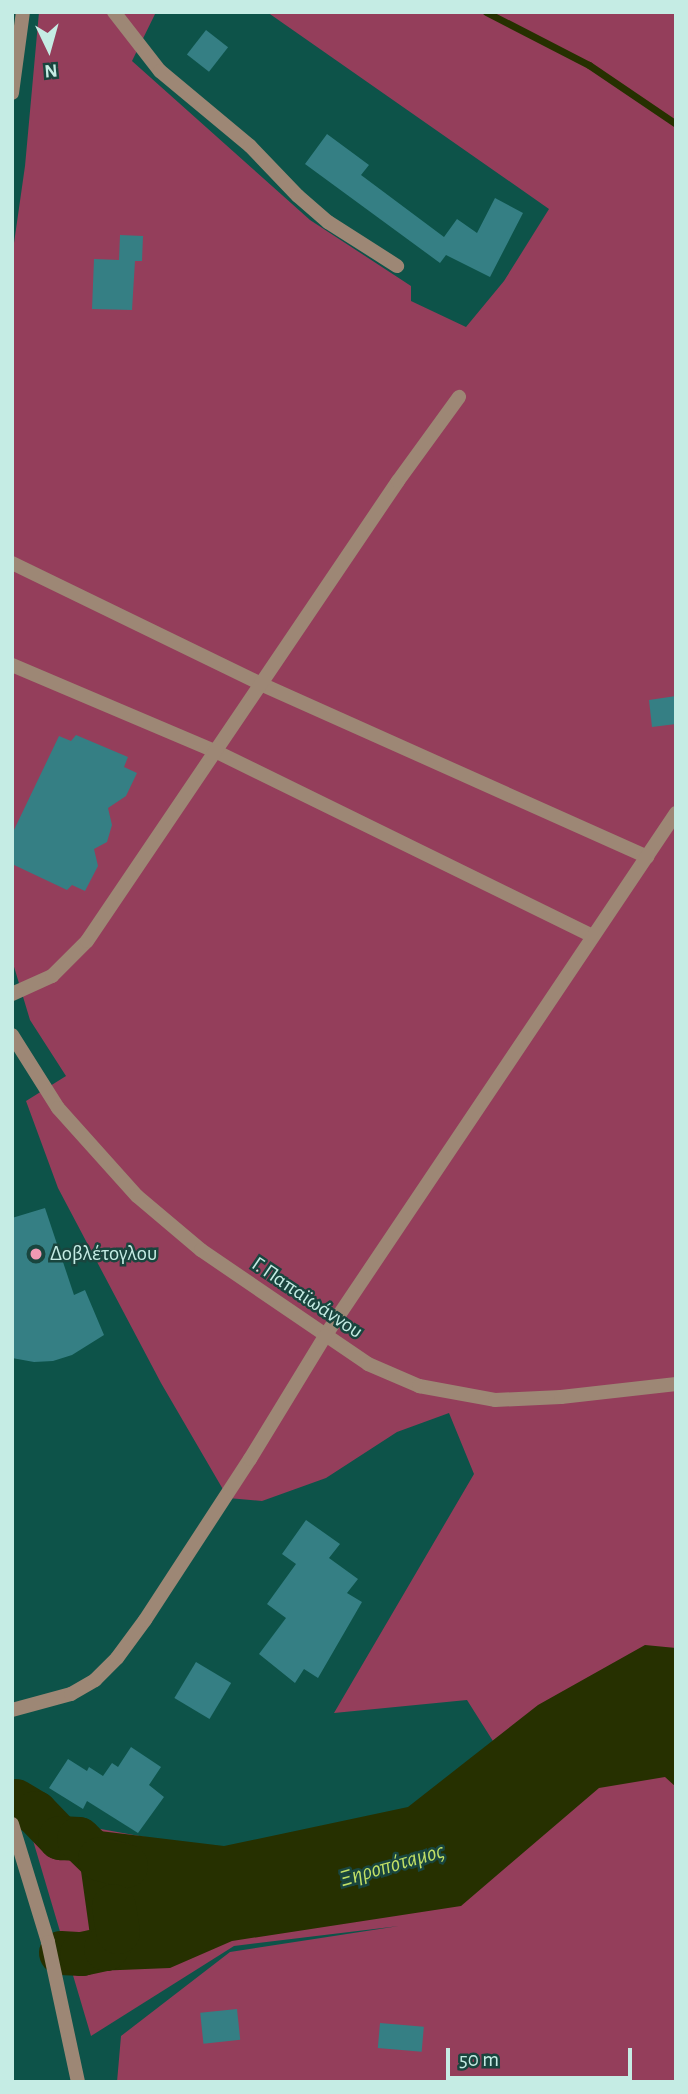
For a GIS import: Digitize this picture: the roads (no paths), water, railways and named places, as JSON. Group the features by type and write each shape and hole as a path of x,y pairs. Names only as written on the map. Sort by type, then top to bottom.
{"street":[{"path":"12,93 23,12"},
{"path":"114,12 160,71 250,146 298,196 328,222 397,266"},
{"path":"12,78 13,85"},
{"path":"12,993 52,976 74,957 458,397"},
{"path":"12,563 263,685 646,857"},
{"path":"12,665 217,752 591,935"},
{"path":"12,1710 71,1694 95,1680 117,1658 250,1460 325,1336 591,935 676,813"},
{"name":"Γ. Παπαϊωάννου","path":"12,1035 58,1108 137,1196 201,1250 325,1336 394,1376 444,1392 475,1398 561,1397 676,1384"},
{"path":"12,1824 48,1942 78,2082"}],"water":[{"path":"645,1645 676,1648 676,1787 665,1777 599,1788 461,1906 232,1941 170,1968 95,1971 75,1828 224,1846 408,1807 538,1705"}],"waterway":[{"path":"486,12 589,65 676,124"},
{"path":"16,1801 36,1813 60,1838 79,1839 100,1859 126,1866"},
{"name":"Ξηροπόταμος","path":"61,1953 82,1954 106,1949 118,1932 114,1906"}],"place":[{"name":"Δοβλέτογλου","path":"36,1254"}]}
